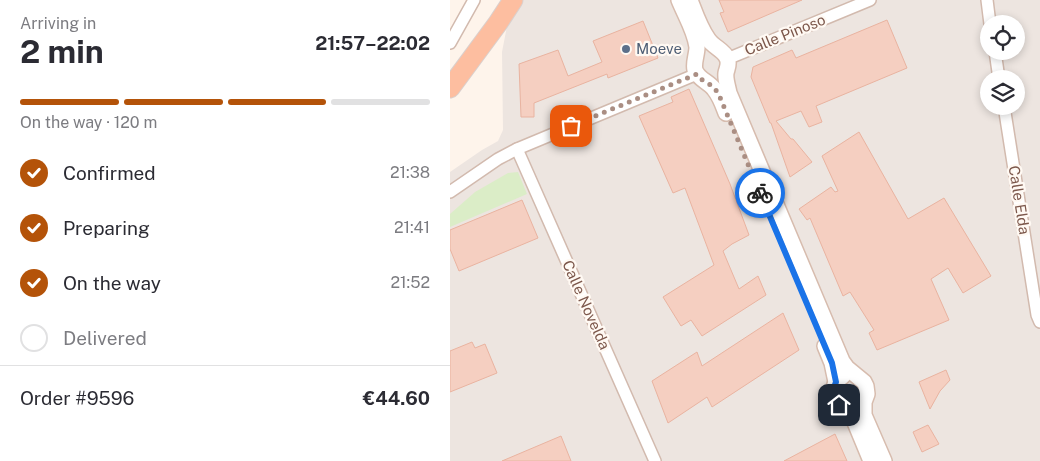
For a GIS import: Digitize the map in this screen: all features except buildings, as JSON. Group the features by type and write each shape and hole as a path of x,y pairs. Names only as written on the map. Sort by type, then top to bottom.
{"highway":[{"path":"471,59 498,0"},
{"path":"450,88 513,0"}],"main road":[{"path":"679,0 697,46 694,66 701,77 714,87 719,95 832,363 836,382 833,396 836,402 854,420 871,461"},
{"path":"690,0 704,33 709,41 721,51 727,66 729,93 842,361 866,386 867,394 864,402 864,415 884,461"},
{"path":"697,56 705,49 716,48"},
{"path":"701,77 711,82 717,81 722,78 727,66"},
{"path":"836,382 844,376 856,376"},
{"path":"843,408 854,409 864,402"}],"street":[{"path":"450,44 474,0"},
{"name":"Calle Pinoso","path":"727,66 870,0"},
{"path":"986,0 988,15"},
{"path":"450,192 498,159 517,149 701,77"},
{"name":"Calle Elda","path":"1005,115 1039,317"},
{"name":"Calle Novelda","path":"517,149 655,461"}],"shaded area":[{"path":"512,0 1040,0 1040,461 450,461 450,172 498,141 503,130 502,52"}],"green space":[{"path":"518,172 527,194 450,227 450,214 475,192 508,173"}],"way so far":[{"path":"571,126 697,74 701,79 714,87 719,95 760,193"}],"place":[{"name":"Moeve","path":"626,49"}],"route":[{"path":"760,193 832,363 836,382 833,396 839,405"}]}
